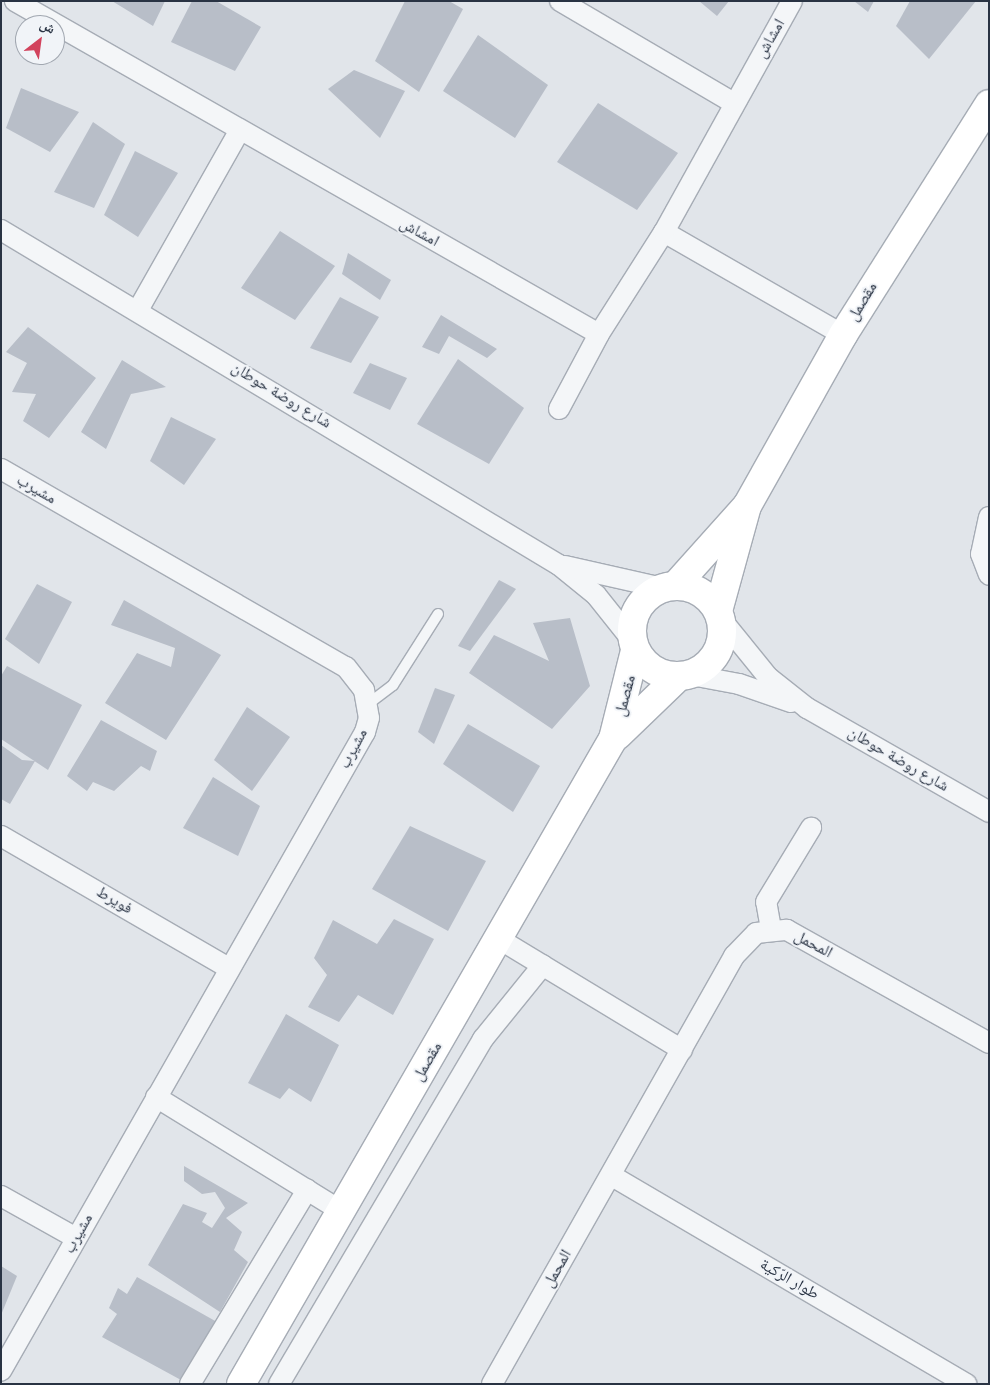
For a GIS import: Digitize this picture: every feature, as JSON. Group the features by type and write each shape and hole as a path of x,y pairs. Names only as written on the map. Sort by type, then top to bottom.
{"street":[{"name":"امشاش","path":"15,1 238,133 599,334"},
{"path":"560,1 734,103"},
{"name":"امشاش","path":"558,409 599,334 664,232 792,1"},
{"name":"مقصمل","path":"669,587 747,506 843,335 989,104"},
{"path":"138,310 238,133"},
{"name":"شارع روضة حوطان","path":"1,230 138,310 559,565 596,595 633,645"},
{"path":"664,232 843,335"},
{"name":"مشيرب","path":"1,470 346,668 356,677 368,704 365,732 228,967 1,1371"},
{"name":"مقصمل","path":"719,615 747,506"},
{"path":"989,517 981,554 989,575"},
{"name":"شارع روضة حوطان","path":"559,565 669,587"},
{"path":"669,587 700,593 719,615 720,646 703,669 684,676 653,670 633,645 634,613 641,602 669,587"},
{"name":"شارع روضة حوطان","path":"719,615 768,677 807,708 989,812"},
{"name":"مقصمل","path":"240,1384 500,939 613,740 633,645"},
{"name":"مقصمل","path":"613,740 684,676"},
{"name":"شارع روضة حوطان","path":"684,676 739,684 807,708"},
{"path":"771,929 766,902 810,828"},
{"name":"فويرط","path":"1,836 228,967"},
{"name":"المحمل","path":"492,1384 612,1176 743,942 771,929 801,937 989,1043"},
{"path":"500,939 682,1050"},
{"path":"279,1384 483,1039 543,966"},
{"path":"156,1097 341,1211"},
{"name":"طوار الرّكية","path":"612,1176 967,1384"},
{"path":"190,1384 307,1190"},
{"path":"1,1196 76,1238"}],"lane":[{"path":"368,704 393,685 438,614"}],"building":[{"path":"112,1 165,1 153,26"},
{"path":"192,1 216,1 261,27 235,71 171,42"},
{"path":"405,1 449,1 463,9 419,92 375,61"},
{"path":"699,1 729,1 717,16"},
{"path":"854,1 874,1 868,12"},
{"path":"910,1 976,1 929,59 896,26"},
{"path":"478,35 548,85 515,138 443,91"},
{"path":"354,70 405,91 380,138 328,89"},
{"path":"21,88 79,112 50,152 6,128"},
{"path":"598,103 678,153 637,210 557,162"},
{"path":"93,122 125,144 94,208 54,192"},
{"path":"135,151 178,173 138,237 104,215"},
{"path":"280,231 335,266 295,320 241,288"},
{"path":"348,253 391,280 380,300 342,274"},
{"path":"340,297 379,317 351,363 310,348"},
{"path":"441,315 497,349 487,358 449,336 439,354 422,347"},
{"path":"28,327 96,378 49,438 23,421 36,394 12,392 27,363 6,352"},
{"path":"458,359 524,408 489,464 417,424"},
{"path":"122,360 166,387 131,394 106,449 81,432"},
{"path":"370,363 407,378 390,410 353,393"},
{"path":"171,417 216,439 184,485 150,461"},
{"path":"499,580 516,589 470,651 458,646"},
{"path":"37,584 72,602 39,664 5,639"},
{"path":"124,600 221,655 166,740 105,703 137,653 171,667 175,648 111,625"},
{"path":"570,618 590,686 552,729 469,673 494,635 549,661 533,623"},
{"path":"7,666 82,705 48,770 1,739 1,676"},
{"path":"435,688 455,695 434,744 418,732"},
{"path":"247,707 290,737 252,791 214,760"},
{"path":"101,720 157,751 150,771 141,766 114,791 93,782 87,791 67,776"},
{"path":"468,724 540,766 513,812 443,764"},
{"path":"1,745 22,760 35,761 10,804 1,799"},
{"path":"213,777 260,806 238,856 183,828"},
{"path":"410,826 486,861 448,931 372,889"},
{"path":"394,919 434,939 393,1015 358,995 339,1022 308,1007 327,975 314,958 333,920 377,944"},
{"path":"286,1014 339,1045 311,1102 289,1088 280,1099 248,1083"},
{"path":"184,1166 248,1203 226,1218 242,1232 234,1250 248,1262 220,1312 148,1265 183,1204 207,1213 202,1222 212,1228 225,1208 215,1192 202,1194 184,1181"},
{"path":"1,1266 17,1276 1,1315"},
{"path":"137,1277 217,1322 181,1380 102,1337 117,1314 109,1308 118,1288 127,1294"}]}
